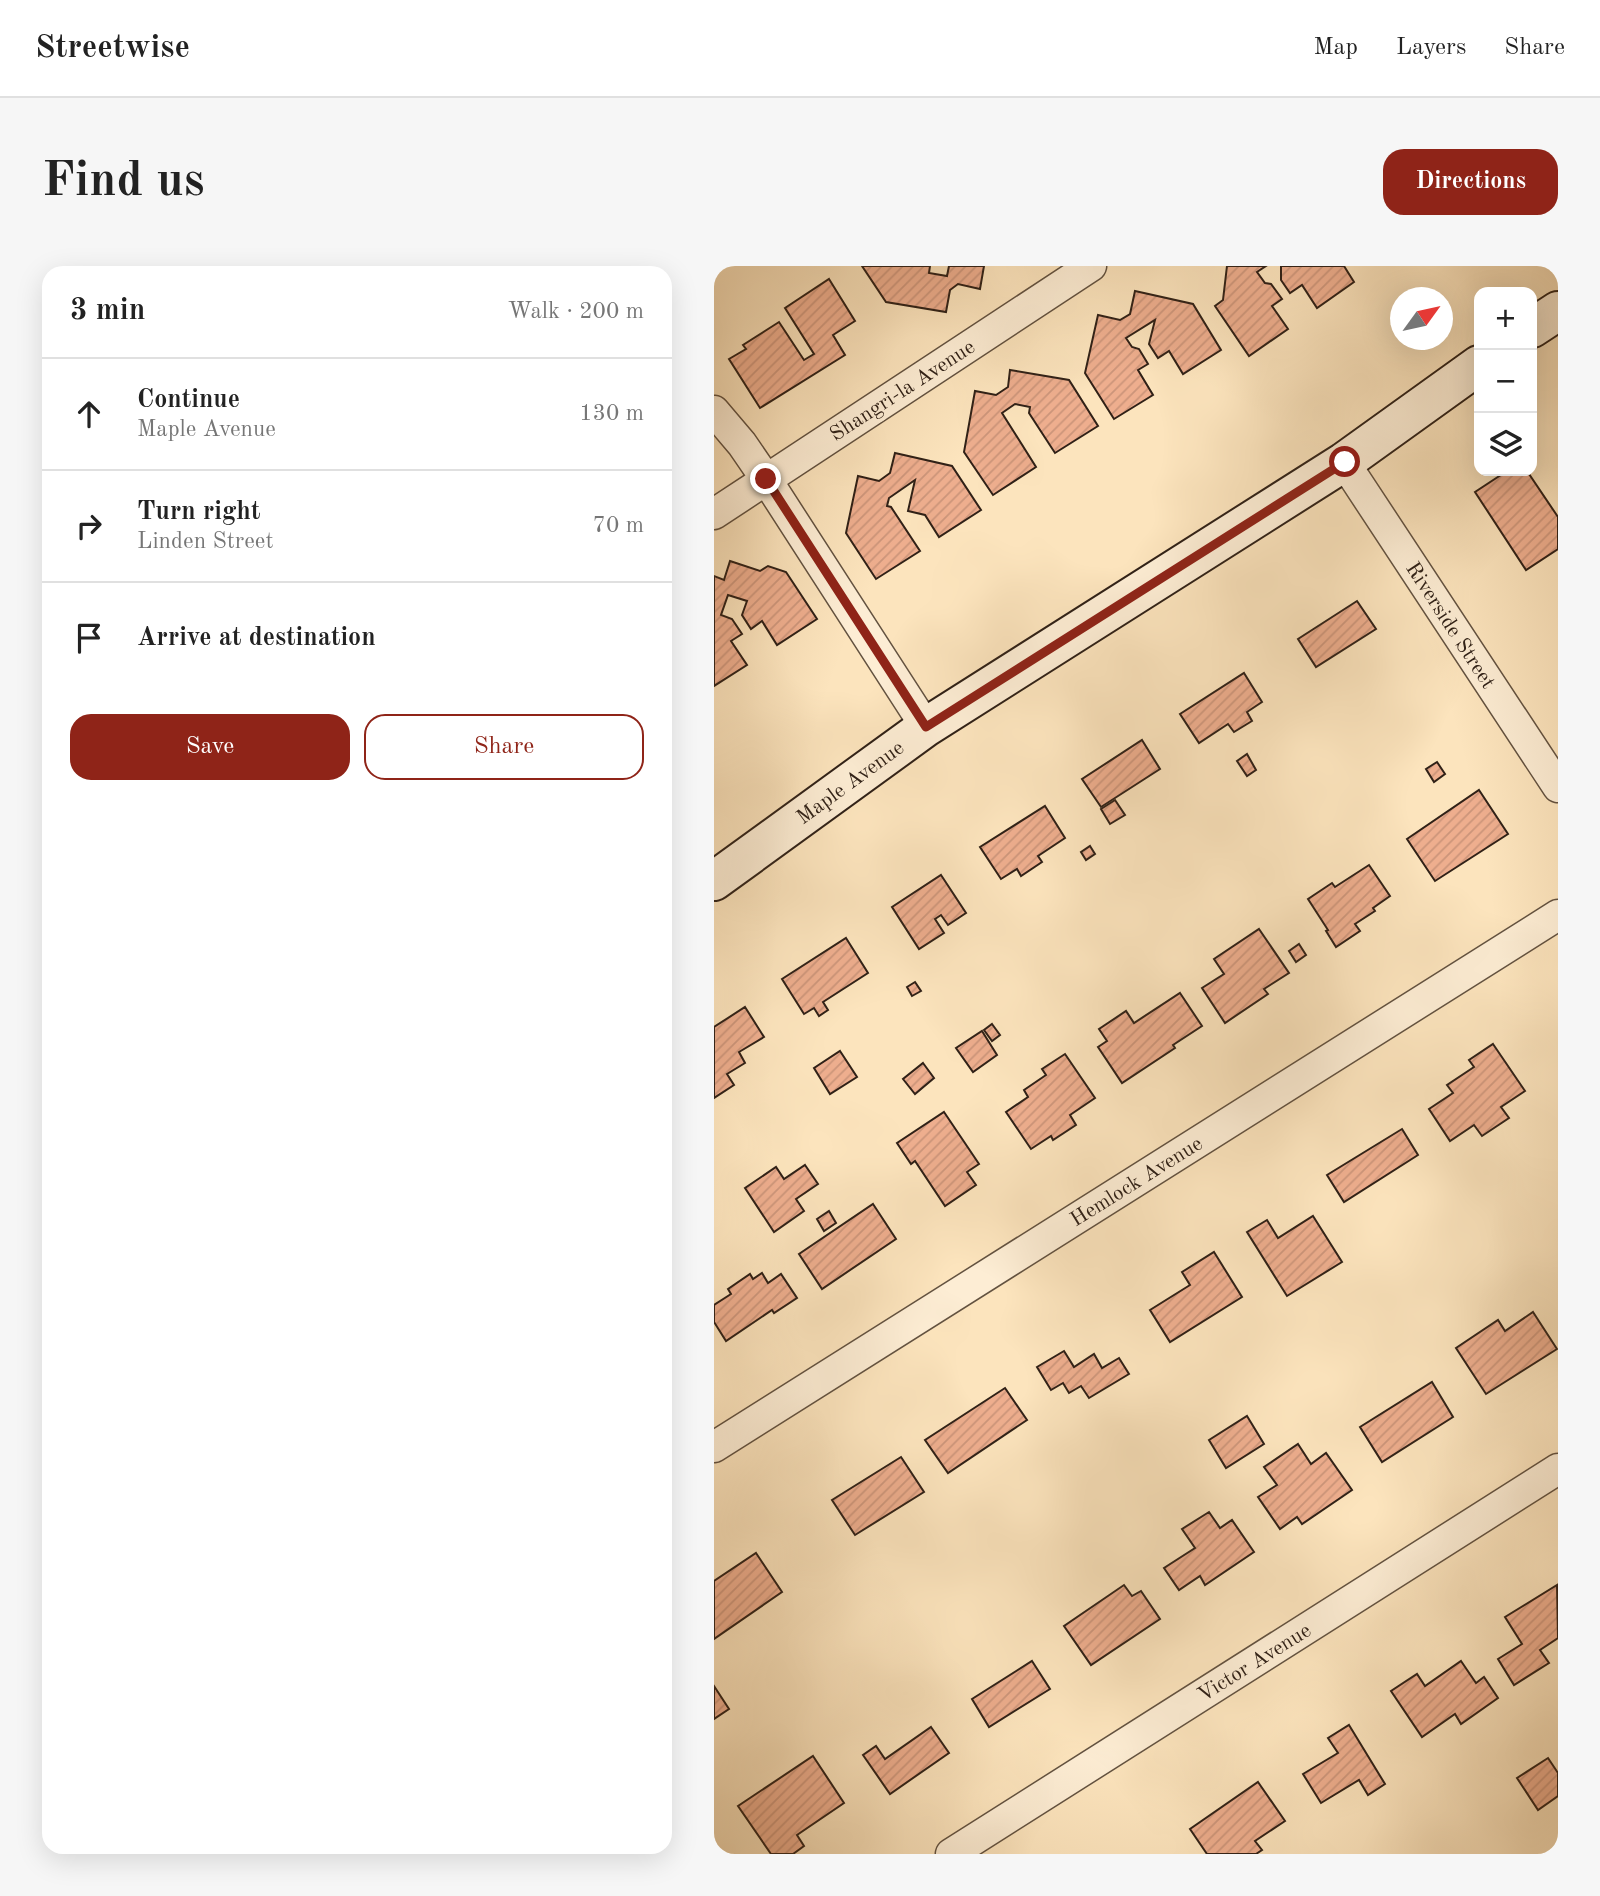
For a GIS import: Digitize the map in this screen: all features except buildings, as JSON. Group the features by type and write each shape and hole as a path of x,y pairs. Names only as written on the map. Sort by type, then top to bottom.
{"street":[{"name":"Shangri-la Avenue","path":"714,514 1091,266"},
{"path":"1537,325 1558,311"},
{"name":"Maple Avenue","path":"714,881 926,727 1345,462 1474,369"},
{"path":"714,411 742,444 766,479 926,727"},
{"name":"Riverside Street","path":"1345,462 1558,787"},
{"name":"Hemlock Avenue","path":"714,1447 1558,915"},
{"name":"Victor Avenue","path":"951,1854 1558,1469"}],"route":[{"path":"766,479 926,727 1345,462"}]}
